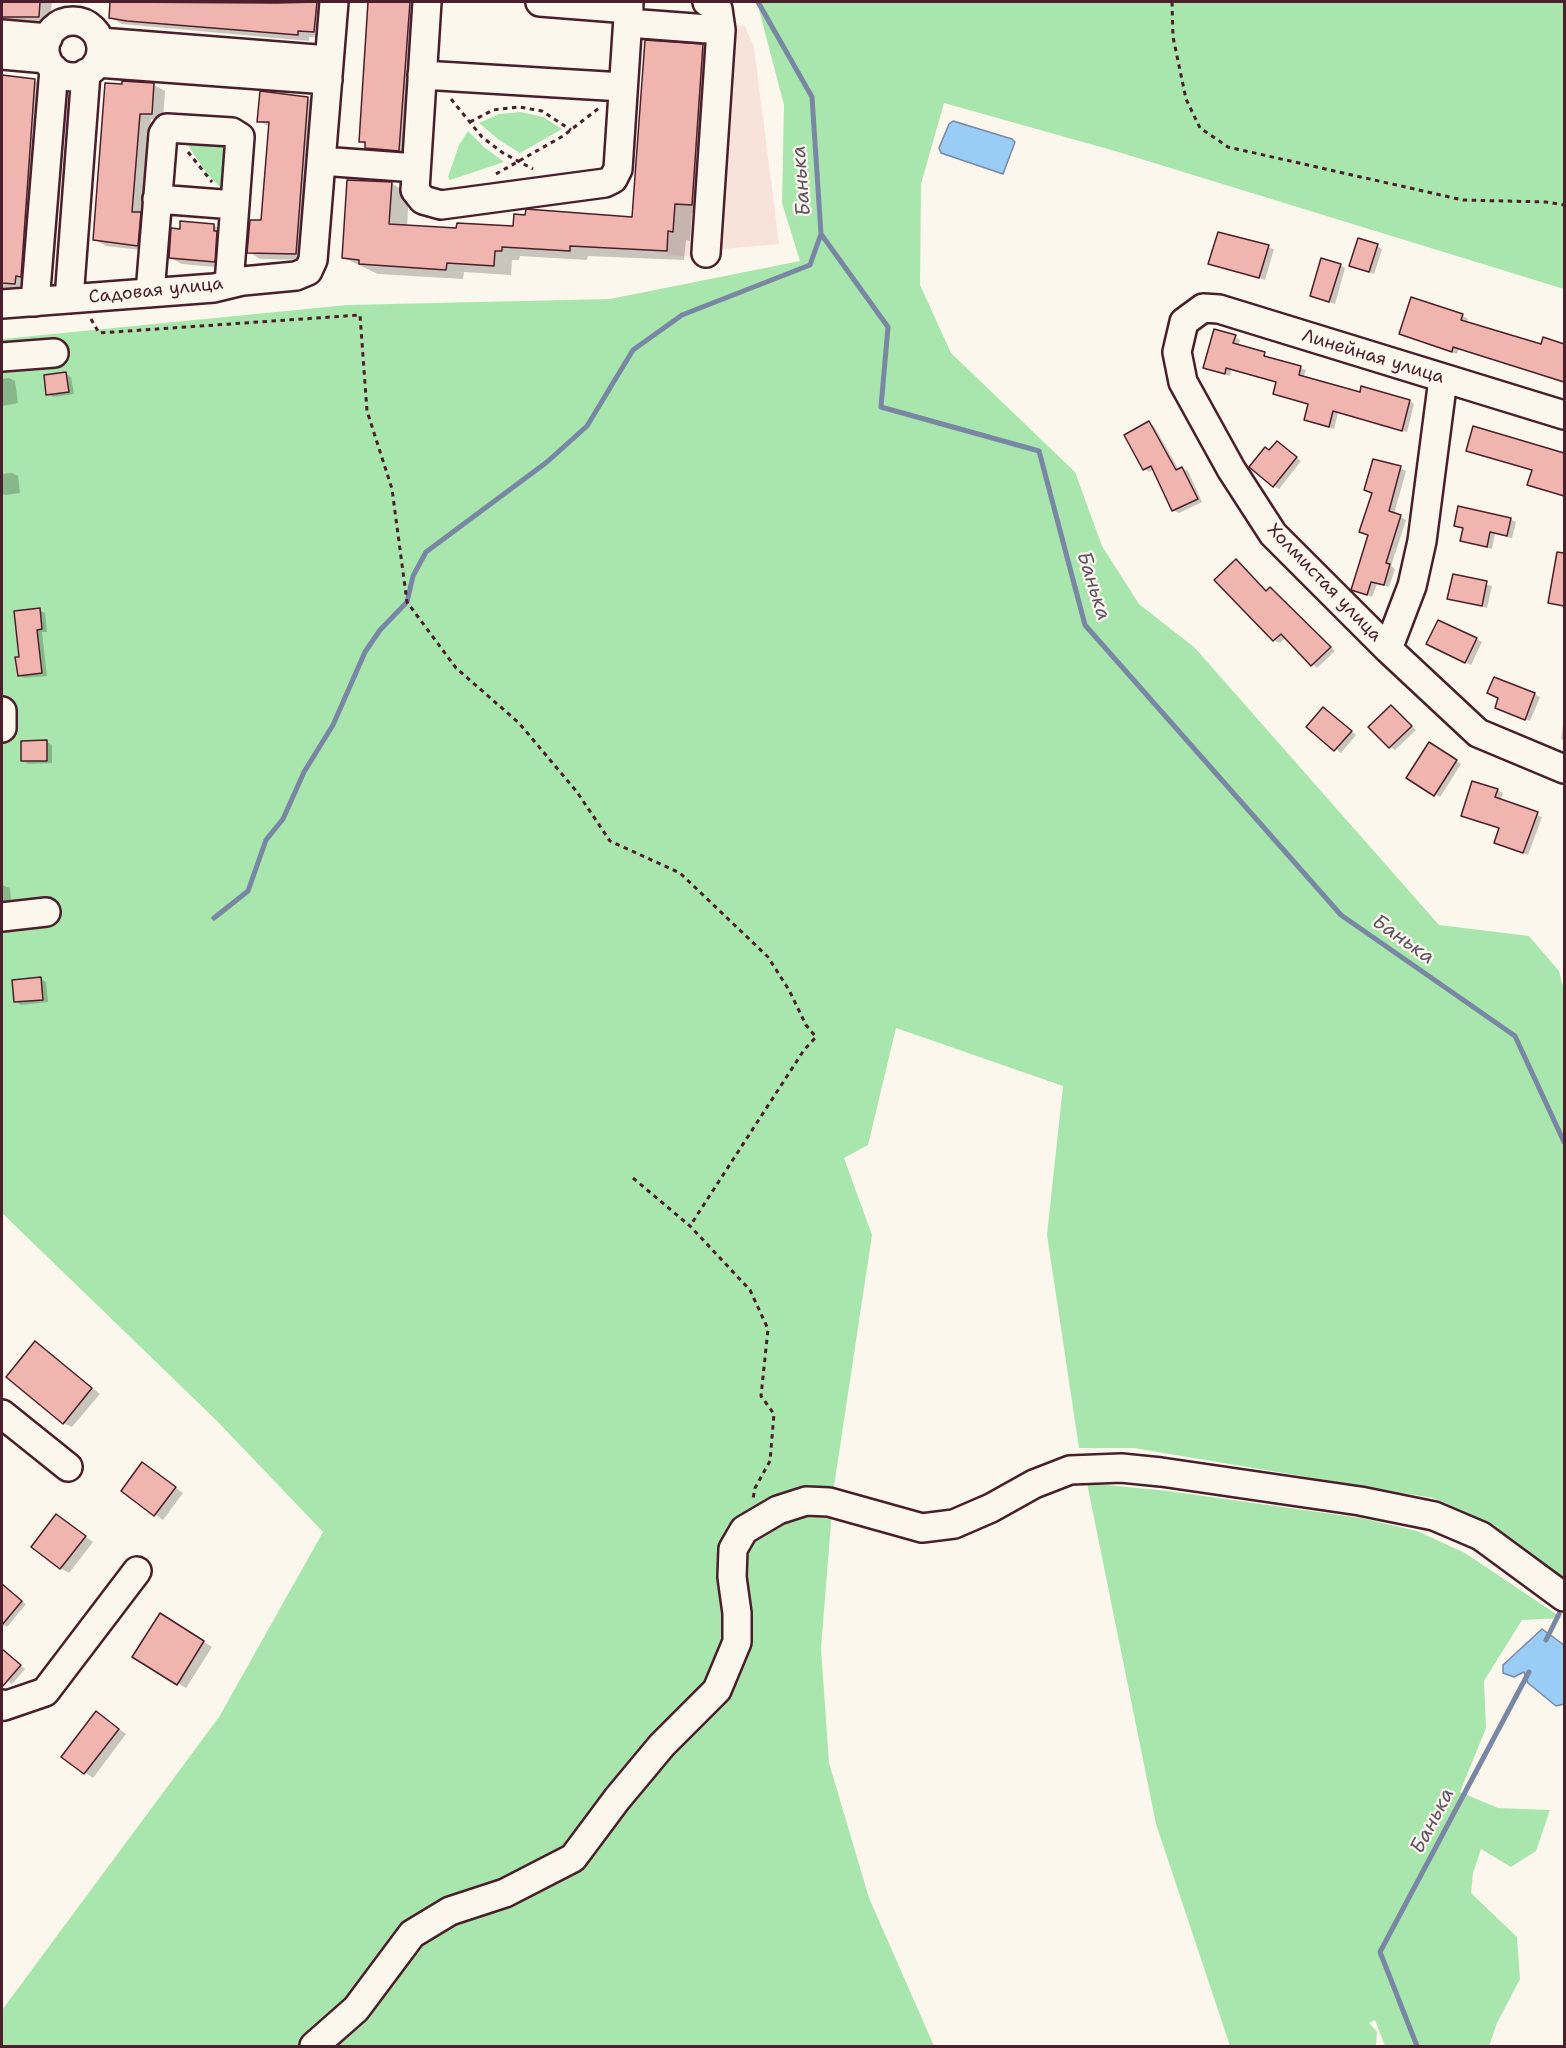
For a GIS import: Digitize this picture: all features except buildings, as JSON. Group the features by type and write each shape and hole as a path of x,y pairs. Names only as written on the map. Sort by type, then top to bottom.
{"street":[{"path":"334,2 321,161 416,168"},
{"path":"427,2 415,190 423,200 441,205 605,183 613,179 618,169 628,11"},
{"path":"540,2 628,11 721,30"},
{"path":"706,253 721,30 718,9 707,2"},
{"path":"2,55 53,38 75,20 93,41 328,70"},
{"path":"2,34 53,38"},
{"path":"53,38 71,76 93,41"},
{"path":"35,302 53,38"},
{"path":"78,298 93,41"},
{"path":"422,75 623,93"},
{"path":"150,293 163,134 167,128 172,127 232,132 240,137 229,284"},
{"name":"Садовая улица","path":"2,304 214,288 296,276 308,271 314,260 321,161"},
{"path":"157,199 235,205"},
{"name":"Линейная улица","path":"1184,322 1203,308 1219,309 1564,415"},
{"name":"Холмистая улица","path":"1184,322 1177,352 1183,382 1231,469 1272,534 1388,649 1478,733 1564,769"},
{"path":"2,357 54,353"},
{"path":"1388,649 1412,586 1422,541 1443,379"},
{"path":"2,711 2,728"},
{"path":"2,917 46,912"},
{"path":"2,1414 68,1467"},
{"path":"314,2046 356,2009 412,1934 450,1911 505,1893 573,1858 616,1799 662,1745 717,1690 737,1642 737,1612 732,1577 733,1549 744,1530 757,1520 778,1510 806,1501 829,1502 922,1528 954,1524 991,1508 1034,1484 1070,1470 1121,1468 1360,1501 1434,1516 1481,1536 1564,1597"},
{"path":"2,1704 4,1706 45,1692 137,1571"}],"path":[{"path":"1172,2 1173,37 1186,99 1200,128 1228,147 1349,177 1463,200 1564,205"},
{"path":"491,177 571,130 623,93"},
{"path":"448,96 482,137 519,162 538,171"},
{"path":"470,122 493,110 519,107 542,111 571,130"},
{"path":"172,127 206,176 235,205"},
{"path":"78,298 99,333 360,315 367,411 392,489 407,602 456,668 519,723 577,792 609,841 680,873 768,957 789,990 806,1025 816,1037 804,1050 690,1226"},
{"path":"633,1178 690,1226 750,1290 768,1329 761,1396 774,1414 770,1461 755,1488 751,1508 757,1520"}],"shaded area":[{"path":"730,25 745,26 754,47 779,244 722,249 720,259 667,255 668,231 672,232 686,43 703,44 703,48 728,50"}],"green space":[{"path":"757,2 1564,2 1564,289 1115,151 944,103 921,184 920,285 951,353 1075,472 1102,546 1139,604 1195,648 1439,925 1529,936 1559,971 1564,991 1564,1578 1485,1521 1433,1498 1134,1448 1079,1448 1047,1235 1063,1086 896,1028 868,1145 844,1158 872,1235 834,1486 821,1648 829,1763 869,1898 934,2046 2,2046 2,2010 219,1717 323,1532 216,1420 2,1213 2,339 347,305 610,299 800,261 782,203 784,105"},
{"path":"521,112 543,117 562,129 520,153 499,140 479,123 499,114"},
{"path":"468,131 504,162 450,180 448,177 459,145"},
{"path":"179,132 229,136 228,195 208,175"},
{"path":"1087,1483 1168,1491 1361,1518 1417,1531 1465,1553 1562,1618 1522,1620 1484,1681 1486,1728 1460,1792 1498,1808 1550,1810 1536,1851 1511,1867 1481,1849 1473,1873 1471,1893 1517,1937 1520,1979 1497,2023 1489,2046 1385,2046 1375,2020 1369,2023 1377,2032 1376,2046 1230,2046 1156,1824"}],"water":[{"path":"953,121 1012,139 1015,142 1003,174 941,153 939,148 949,124"},
{"path":"1542,1629 1564,1645 1564,1704 1556,1706 1528,1683 1524,1672 1514,1677 1503,1673 1503,1665"}],"waterway":[{"name":"Банька","path":"758,2 812,97 821,234 888,327 881,407 1039,451 1085,625 1341,915 1515,1036 1564,1142"},
{"path":"214,918 248,891 266,840 283,819 304,772 333,725 365,652 380,630 407,602 413,576 426,552 547,462 587,426 633,350 682,315 810,265 821,234"},
{"name":"Банька","path":"1546,1640 1559,1614"},
{"name":"Банька","path":"1417,2046 1380,1952 1529,1672"}]}
